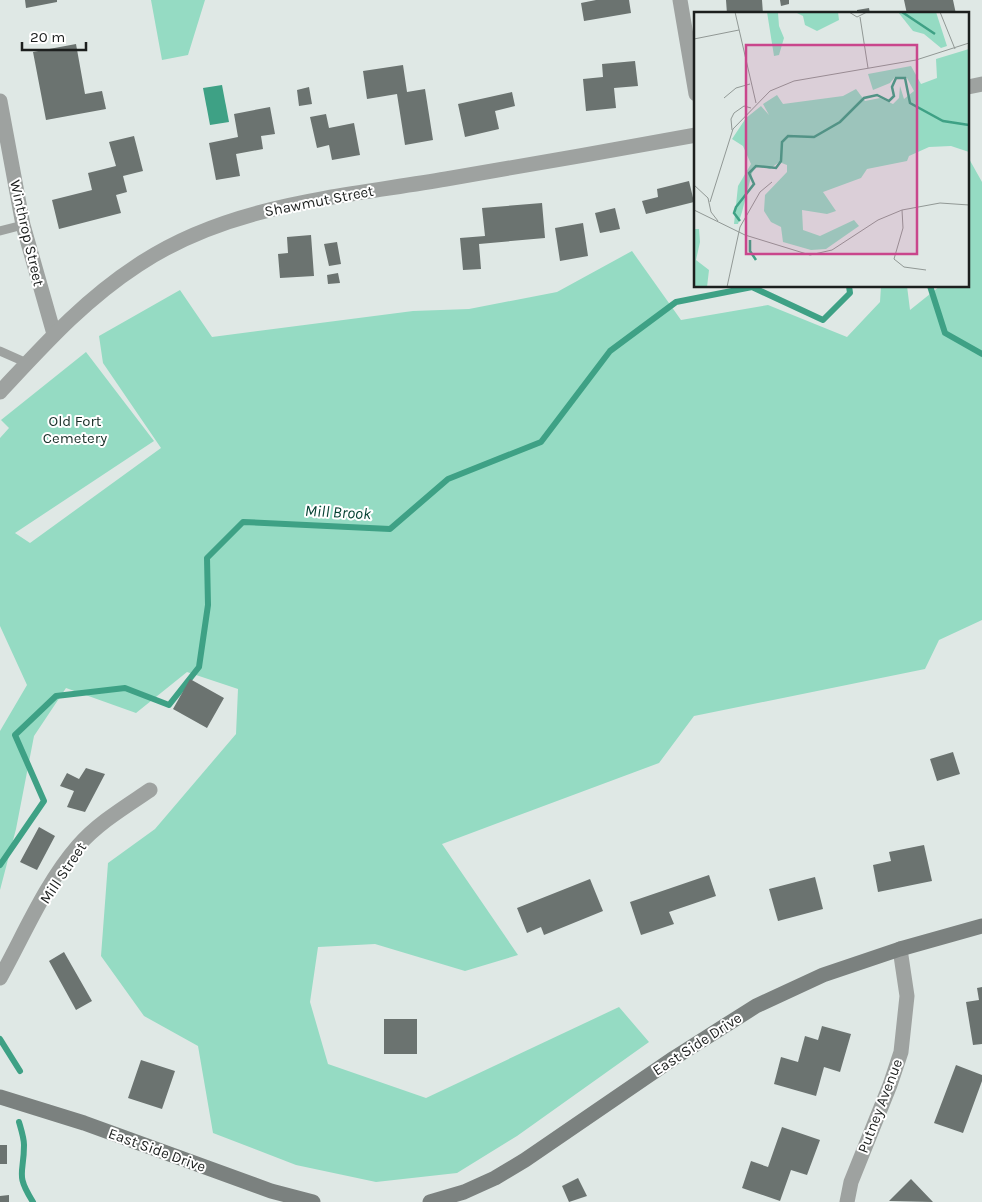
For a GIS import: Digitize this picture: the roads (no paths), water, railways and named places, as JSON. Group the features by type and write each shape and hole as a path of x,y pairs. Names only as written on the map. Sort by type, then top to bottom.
{"main road":[{"name":"East Side Drive","path":"430,1202 464,1192 495,1178 525,1160 674,1058 756,1006 823,975 900,948 982,926"},
{"name":"East Side Drive","path":"0,1097 84,1124 271,1191 314,1202"}],"street":[{"path":"680,0 694,82"},
{"name":"Winthrop Street","path":"0,100 23,225 54,334"},
{"name":"Shawmut Street","path":"0,392 80,308 138,264 181,240 227,222 274,208 322,198 454,178 694,135"},
{"name":"Mill Street","path":"0,978 52,884 78,847 102,823 150,790"},
{"name":"Putney Avenue","path":"847,1202 851,1182 890,1085 900,1052 907,996 900,948"}],"lane":[{"path":"0,231 23,225"},
{"path":"0,351 26,363"}],"waterway":[{"name":"Mill Brook","path":"0,865 44,801 15,735 56,696 125,688 169,705 199,667 208,605 207,558 243,522 390,529 448,479 541,442 610,351 676,302 747,288"},
{"name":"Mill Brook","path":"754,288 823,320 850,293 849,288"},
{"name":"Mill Brook","path":"931,288 945,333 982,354"},
{"name":"Mill Brook","path":"0,1039 20,1071"},
{"name":"Mill Brook","path":"19,1122 24,1142 22,1179 33,1202"}],"park label":[{"name":"Old Fort Cemetery","path":"75,430"}]}
